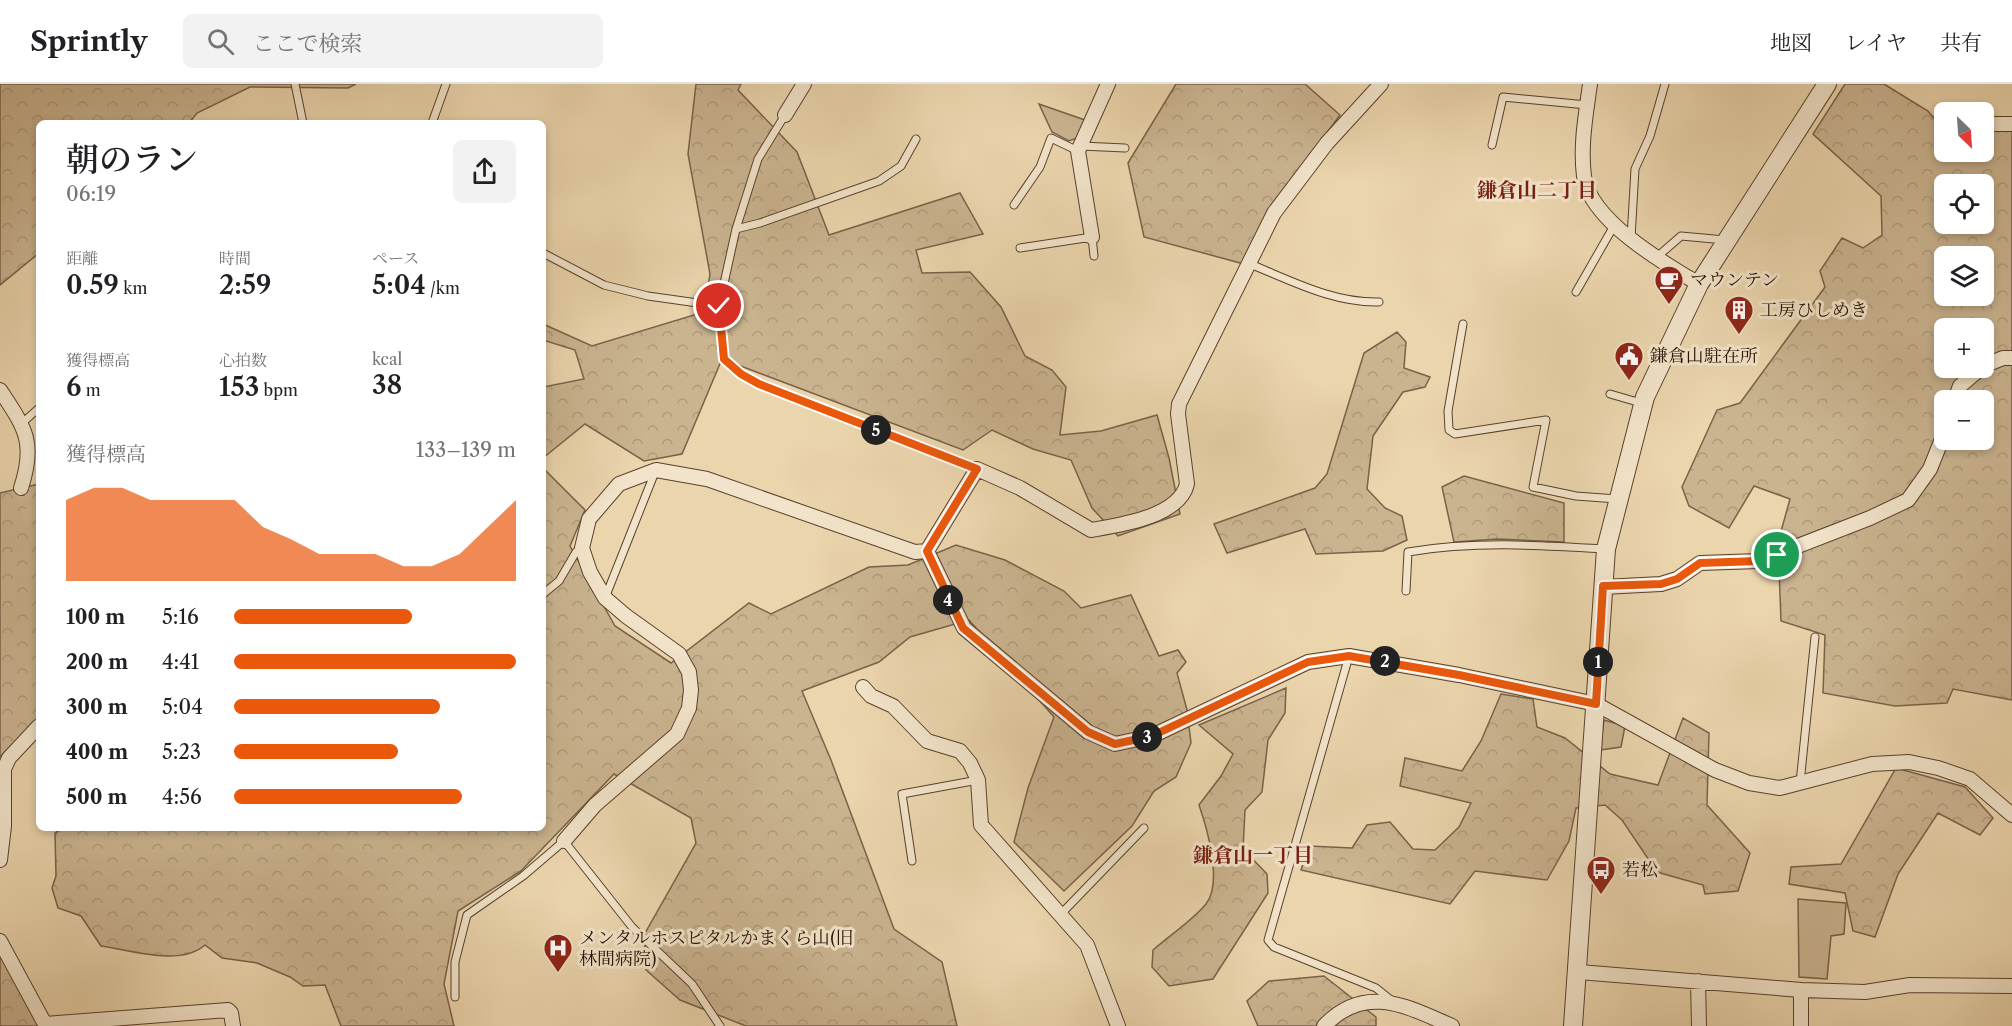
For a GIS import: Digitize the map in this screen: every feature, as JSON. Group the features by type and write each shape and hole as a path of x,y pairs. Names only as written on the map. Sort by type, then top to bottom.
{"street":[{"path":"785,115 804,84"},
{"path":"1092,237 1079,148 1108,84"},
{"path":"927,551 977,469 1020,488 1090,530 1129,523 1178,502 1185,494 1187,484 1178,414 1179,404 1274,213 1327,143 1381,84"},
{"path":"1590,84 1583,124 1584,178 1593,201 1631,238 1700,285"},
{"path":"1573,1026 1579,972 1606,549 1617,499 1643,404 1700,285 1827,84"},
{"path":"1994,124 2012,124"},
{"path":"1994,362 2003,358 2012,358"},
{"path":"1959,390 1969,378"},
{"path":"0,390 27,436 28,466 21,488"},
{"path":"1603,586 1661,584 1677,579 1700,563 1759,561 1870,518 1908,500 1930,469 1938,450"},
{"path":"564,841 595,804 677,734 689,708 692,690 689,672 679,654 605,598 590,572 582,548 589,519 604,498 619,484 656,470 706,479 915,552 927,551"},
{"path":"927,551 963,628 1088,732 1115,744 1152,736 1308,662 1349,656 1448,672 1596,704 1714,770 1749,783 1780,788 1872,764 1909,762 1970,778 2012,815"},
{"path":"863,687 871,696 893,706 927,741 960,751 978,780 981,825 1087,945 1118,1026"},
{"path":"0,860 4,826 4,769 9,758 36,729"},
{"path":"0,941 45,1025 150,1021 228,1010 231,1013 233,1026"},
{"path":"1579,972 1801,990 1865,992 1910,985 2012,986"},
{"path":"1698,981 1699,1026"},
{"path":"1801,990 1801,1026"},
{"path":"1324,1026 1336,1014 1354,1005 1364,1002 1393,1001 1452,1026"}],"lane":[{"path":"295,84 302,120"},
{"path":"433,120 446,84"},
{"path":"1631,238 1635,169 1650,136 1665,84"},
{"path":"1492,145 1503,97 1587,105"},
{"path":"785,115 758,159 736,229 719,306 724,359 741,374 759,384 977,469"},
{"path":"1014,205 1040,168 1051,138 1079,148 1125,148"},
{"path":"736,229 760,223 879,181 901,166 916,139"},
{"path":"1576,292 1615,224"},
{"path":"1020,248 1092,237 1094,255"},
{"path":"1657,257 1681,237 1728,240"},
{"path":"546,256 604,285 648,296 719,306"},
{"path":"1250,264 1329,295 1356,303 1379,302"},
{"path":"1463,324 1448,411 1449,430 1455,434 1546,420 1533,487 1576,496 1617,499"},
{"path":"1610,394 1643,404"},
{"path":"21,424 36,411"},
{"path":"605,598 656,470"},
{"path":"1406,591 1408,552 1442,546 1497,543 1606,549"},
{"path":"546,592 559,581 576,552 582,548"},
{"path":"1800,784 1815,637"},
{"path":"1349,656 1268,940 1274,947 1376,988 1393,1001"},
{"path":"912,861 902,794 978,780"},
{"path":"1059,916 1144,828"},
{"path":"455,997 455,962 467,915 523,876 564,841 632,927 692,984 720,1026"}],"green space":[{"path":"0,84 356,84 348,88 250,87 197,113 191,120 36,120 36,255 0,285"},
{"path":"696,84 741,84 738,90 797,152 829,235 960,193 983,234 916,250 922,273 970,272 1001,307 1025,356 1052,370 1066,387 1060,435 1101,431 1157,415 1169,458 1180,514 1118,536 1092,508 1071,460 1033,449 992,430 963,450 722,359 682,454 644,461 585,424 546,456 546,386 584,379 575,350 546,341 546,325 592,346 704,312 710,274 688,154"},
{"path":"1176,84 1305,84 1340,115 1268,213 1244,264 1144,237 1128,163"},
{"path":"1845,84 1884,84 1928,111 1934,118 1934,162 1994,162 1994,131 2012,130 2012,700 1953,689 1947,703 1895,706 1823,693 1825,635 1781,621 1778,542 1790,499 1754,486 1729,528 1689,506 1682,487 1717,410 1740,403 1825,287 1820,271 1842,238 1863,248 1882,235 1881,196 1813,134"},
{"path":"1039,104 1085,120 1077,138 1069,141 1052,132"},
{"path":"1397,332 1406,342 1404,368 1430,377 1425,387 1403,392 1373,436 1367,489 1385,508 1402,516 1407,540 1383,551 1316,554 1305,529 1227,553 1214,524 1315,488 1327,474 1364,353"},
{"path":"546,471 585,510 570,546 615,626 671,663 749,603 771,614 869,567 908,565 956,545 1005,560 1064,591 1081,608 1131,595 1159,656 1178,650 1186,662 1177,673 1187,710 1191,743 1176,777 1154,791 1132,826 1064,891 1014,842 1028,788 1054,717 969,620 910,637 879,662 802,691 831,760 894,929 942,962 957,1026 746,1026 680,1000 646,970 644,935 696,843 691,818 614,774 521,871 458,911 444,984 454,1026 341,1026 325,985 303,986 290,977 257,963 222,958 205,945 195,952 169,956 101,946 81,916 58,908 52,888 56,876 55,833 58,831 546,831"},
{"path":"1464,476 1564,503 1564,542 1497,539 1454,542 1442,487"},
{"path":"36,485 36,721 0,757 0,493"},
{"path":"1286,688 1285,713 1268,740 1262,792 1245,810 1243,849 1267,874 1268,893 1213,979 1169,986 1152,967 1153,950 1194,916 1211,895 1212,855 1199,805 1221,776 1233,754 1199,725"},
{"path":"1501,694 1533,699 1537,727 1565,738 1610,774 1658,785 1683,718 1709,733 1707,805 1750,853 1738,891 1705,894 1703,885 1657,872 1622,820 1605,805 1576,808 1569,841 1547,880 1475,871 1450,904 1301,870 1309,846 1352,848 1367,825 1390,822 1413,849 1435,850 1459,827 1471,803 1400,786 1405,758 1462,771 1481,741"},
{"path":"1604,720 1625,726 1621,747 1600,750"},
{"path":"1896,768 1965,787 1993,818 1980,835 1938,813 1898,874 1875,937 1853,931 1845,893 1789,884 1791,867 1841,864"},
{"path":"1798,899 1846,903 1844,934 1831,936 1827,979 1799,977"},
{"path":"0,952 40,1026 0,1026"},
{"path":"1324,976 1376,1017 1376,1026 1258,1026 1247,1001 1269,981"}],"tunnel":[{"path":"21,488 36,536"}],"place":[{"name":"マウンテン","path":"1669,306"},
{"name":"工房ひしめき","path":"1739,336"},
{"name":"鎌倉山駐在所","path":"1629,382"},
{"name":"若松","path":"1601,896"},
{"name":"メンタルホスピタルかまくら山(旧 林間病院)","path":"558,974"}],"district":[{"name":"鎌倉山二丁目","path":"1537,190"},
{"name":"鎌倉山一丁目","path":"1253,855"}],"route":[{"path":"719,306 724,359 741,374 780,393 977,469 927,551 956,617 963,628 1088,732 1115,744 1152,736 1284,671 1308,662 1349,656 1401,663 1596,704 1603,586 1661,584 1677,579 1700,563 1759,561 1777,555"}]}
